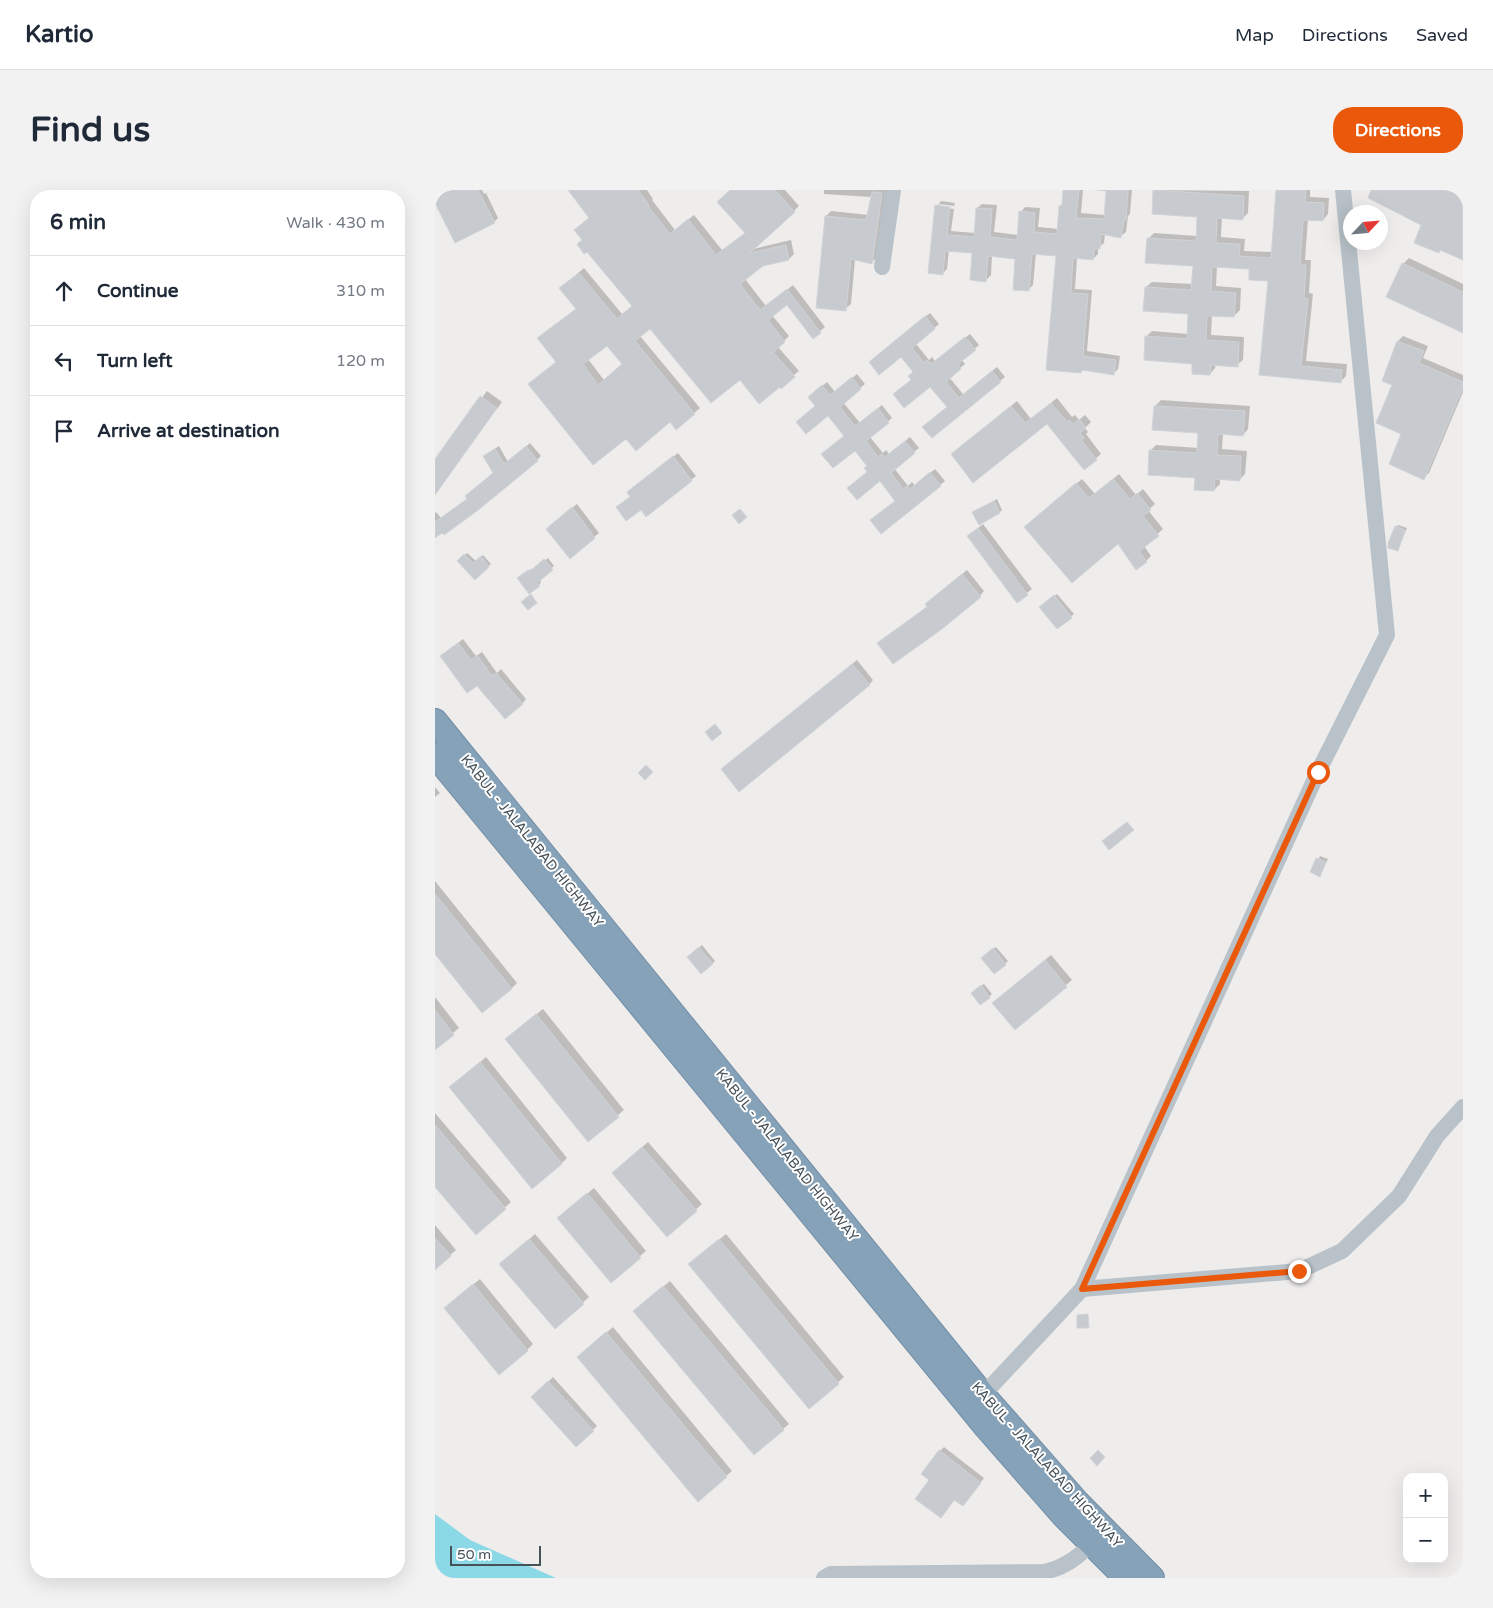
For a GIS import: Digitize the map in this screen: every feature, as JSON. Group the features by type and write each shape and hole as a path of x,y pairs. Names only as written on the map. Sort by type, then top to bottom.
{"highway":[{"name":"KABUL - JALALABAD HIGHWAY","path":"435,721 491,807 993,1421 1071,1509 1152,1578"},
{"name":"KABUL - JALALABAD HIGHWAY","path":"435,755 491,807"},
{"name":"KABUL - JALALABAD HIGHWAY","path":"943,1361 983,1395 993,1421"},
{"name":"KABUL - JALALABAD HIGHWAY","path":"1071,1509 1091,1545 1126,1578"}],"street":[{"path":"882,267 893,190"},
{"path":"983,1395 1082,1289 1318,772 1387,635 1343,190"},
{"path":"1082,1289 1299,1271 1342,1251 1399,1196 1437,1136 1463,1107"},
{"path":"824,1578 831,1574 1044,1572 1058,1569 1091,1545"}],"water":[{"path":"435,1514 470,1540 556,1578 435,1578"}],"building":[{"path":"435,190 478,190 495,223 455,243 435,203"},
{"path":"568,190 638,190 670,234 688,219 716,255 745,233 717,202 730,190 775,190 795,212 750,253 786,245 789,260 763,266 740,284 760,310 787,289 821,333 813,339 787,305 768,320 785,342 773,352 795,377 759,404 740,380 711,403 650,329 635,341 695,414 676,430 670,422 636,451 626,439 593,465 528,384 556,362 537,338 576,309 559,288 579,273 617,319 632,306 587,252 584,254 577,244 582,240 574,230 589,218","holes":["607,346 622,364 598,385 583,364"]},
{"path":"1063,190 1079,190 1076,218 1104,219 1106,190 1128,190 1126,220 1124,220 1121,238 1101,234 1100,249 1094,249 1093,260 1073,258 1071,293 1088,294 1083,356 1116,360 1114,375 1082,370 1081,373 1046,370 1056,256 1032,254 1029,291 1013,290 1015,259 988,256 986,282 970,280 972,253 945,251 943,275 928,273 935,205 950,207 947,235 974,237 976,208 992,209 990,237 1017,240 1019,211 1035,213 1034,232 1057,234 1059,206 1062,206"},
{"path":"1153,190 1244,196 1243,220 1217,218 1216,243 1240,244 1239,256 1271,258 1276,190 1306,190 1305,202 1324,203 1323,221 1303,220 1300,265 1306,265 1304,298 1308,299 1301,366 1342,370 1341,383 1259,375 1268,281 1249,280 1249,269 1212,267 1211,291 1236,293 1234,317 1207,316 1206,340 1239,342 1238,367 1211,365 1210,375 1192,374 1192,364 1144,360 1145,336 1187,339 1188,314 1143,311 1145,287 1191,290 1193,266 1145,263 1147,238 1196,241 1197,217 1152,214"},
{"path":"1371,190 1463,190 1463,260 1440,250 1439,253 1414,243 1421,225 1388,208 1388,205 1382,205 1368,198"},
{"path":"872,192 882,193 872,264 851,259 846,311 816,308 825,216 866,220"},
{"path":"1402,263 1463,292 1463,333 1386,297"},
{"path":"925,316 935,329 912,348 924,363 927,360 931,364 965,337 976,350 958,364 961,369 946,382 959,398 992,371 1001,382 932,438 922,427 947,407 930,387 904,408 893,394 911,380 908,376 913,372 901,357 879,375 869,362"},
{"path":"1397,341 1424,351 1419,363 1463,382 1463,387 1424,480 1389,464 1401,434 1376,423 1392,385 1382,381"},
{"path":"852,377 861,389 840,407 855,426 878,408 889,423 866,441 878,457 882,454 885,457 905,441 915,453 891,473 903,489 907,486 910,489 930,472 941,486 881,534 870,520 895,501 880,481 857,500 847,488 867,472 864,468 867,466 855,451 833,468 821,454 844,436 828,416 806,434 796,422 815,406 808,397 822,385 830,395"},
{"path":"480,396 497,408 435,495 435,459"},
{"path":"1051,403 1067,422 1069,420 1073,424 1079,419 1086,428 1080,433 1084,438 1081,440 1097,460 1084,470 1047,424 973,483 951,454 1011,406 1025,423"},
{"path":"1154,406 1245,411 1243,436 1218,434 1217,455 1241,456 1240,481 1215,479 1214,491 1194,490 1195,478 1148,475 1149,450 1197,453 1198,433 1152,430"},
{"path":"526,446 538,461 477,511 444,535 442,533 435,538 435,522 467,499 465,496 493,473 483,456 495,449 504,464"},
{"path":"673,456 692,481 646,517 641,510 626,521 616,507 630,497 627,492"},
{"path":"1113,479 1130,499 1137,493 1151,510 1143,516 1159,536 1139,551 1147,562 1136,570 1118,544 1072,583 1024,527 1076,483 1089,498"},
{"path":"994,501 1000,513 979,525 972,512"},
{"path":"572,507 595,538 570,559 546,529"},
{"path":"740,509 747,517 739,524 732,515"},
{"path":"1395,526 1405,530 1398,551 1388,548 1388,543"},
{"path":"978,528 1028,595 1017,603 967,536"},
{"path":"464,554 473,563 481,556 489,567 475,580 457,561"},
{"path":"544,559 553,570 537,583 540,586 529,594 517,578 528,570 529,572"},
{"path":"962,574 981,597 942,629 893,664 877,643 927,607 925,604"},
{"path":"531,594 537,603 528,610 521,602"},
{"path":"1054,595 1072,618 1057,629 1039,607"},
{"path":"458,643 471,660 477,655 492,676 496,673 523,704 505,719 477,686 467,693 440,656"},
{"path":"852,664 870,685 739,792 721,769"},
{"path":"715,724 722,733 712,741 705,732"},
{"path":"646,765 653,772 645,780 638,773"},
{"path":"1127,822 1134,830 1109,850 1102,841"},
{"path":"1316,858 1326,862 1320,877 1310,872"},
{"path":"435,894 512,989 482,1013 435,954"},
{"path":"699,947 713,964 701,974 687,957"},
{"path":"993,948 1006,965 994,974 981,958"},
{"path":"1045,960 1067,987 1015,1030 992,1003"},
{"path":"981,985 990,998 980,1005 971,993"},
{"path":"435,1010 454,1035 435,1050"},
{"path":"536,1014 619,1117 588,1142 505,1039"},
{"path":"480,1062 562,1164 532,1189 449,1087"},
{"path":"435,1125 506,1209 476,1235 435,1187"},
{"path":"642,1147 697,1211 667,1237 612,1173"},
{"path":"587,1193 641,1258 611,1283 557,1218"},
{"path":"435,1238 451,1256 435,1270"},
{"path":"529,1239 584,1304 555,1329 499,1264"},
{"path":"719,1239 839,1384 809,1409 688,1264"},
{"path":"473,1284 528,1351 499,1375 444,1308"},
{"path":"663,1286 784,1430 754,1455 633,1311"},
{"path":"1088,1314 1089,1328 1077,1328 1077,1315"},
{"path":"606,1332 727,1477 698,1502 577,1357"},
{"path":"548,1381 594,1431 576,1447 531,1397"},
{"path":"939,1450 981,1483 963,1506 954,1500 941,1518 915,1499 929,1480 921,1474"},
{"path":"1098,1450 1105,1457 1097,1466 1090,1458"}],"route":[{"path":"1299,1271 1082,1289 1318,772"}]}
